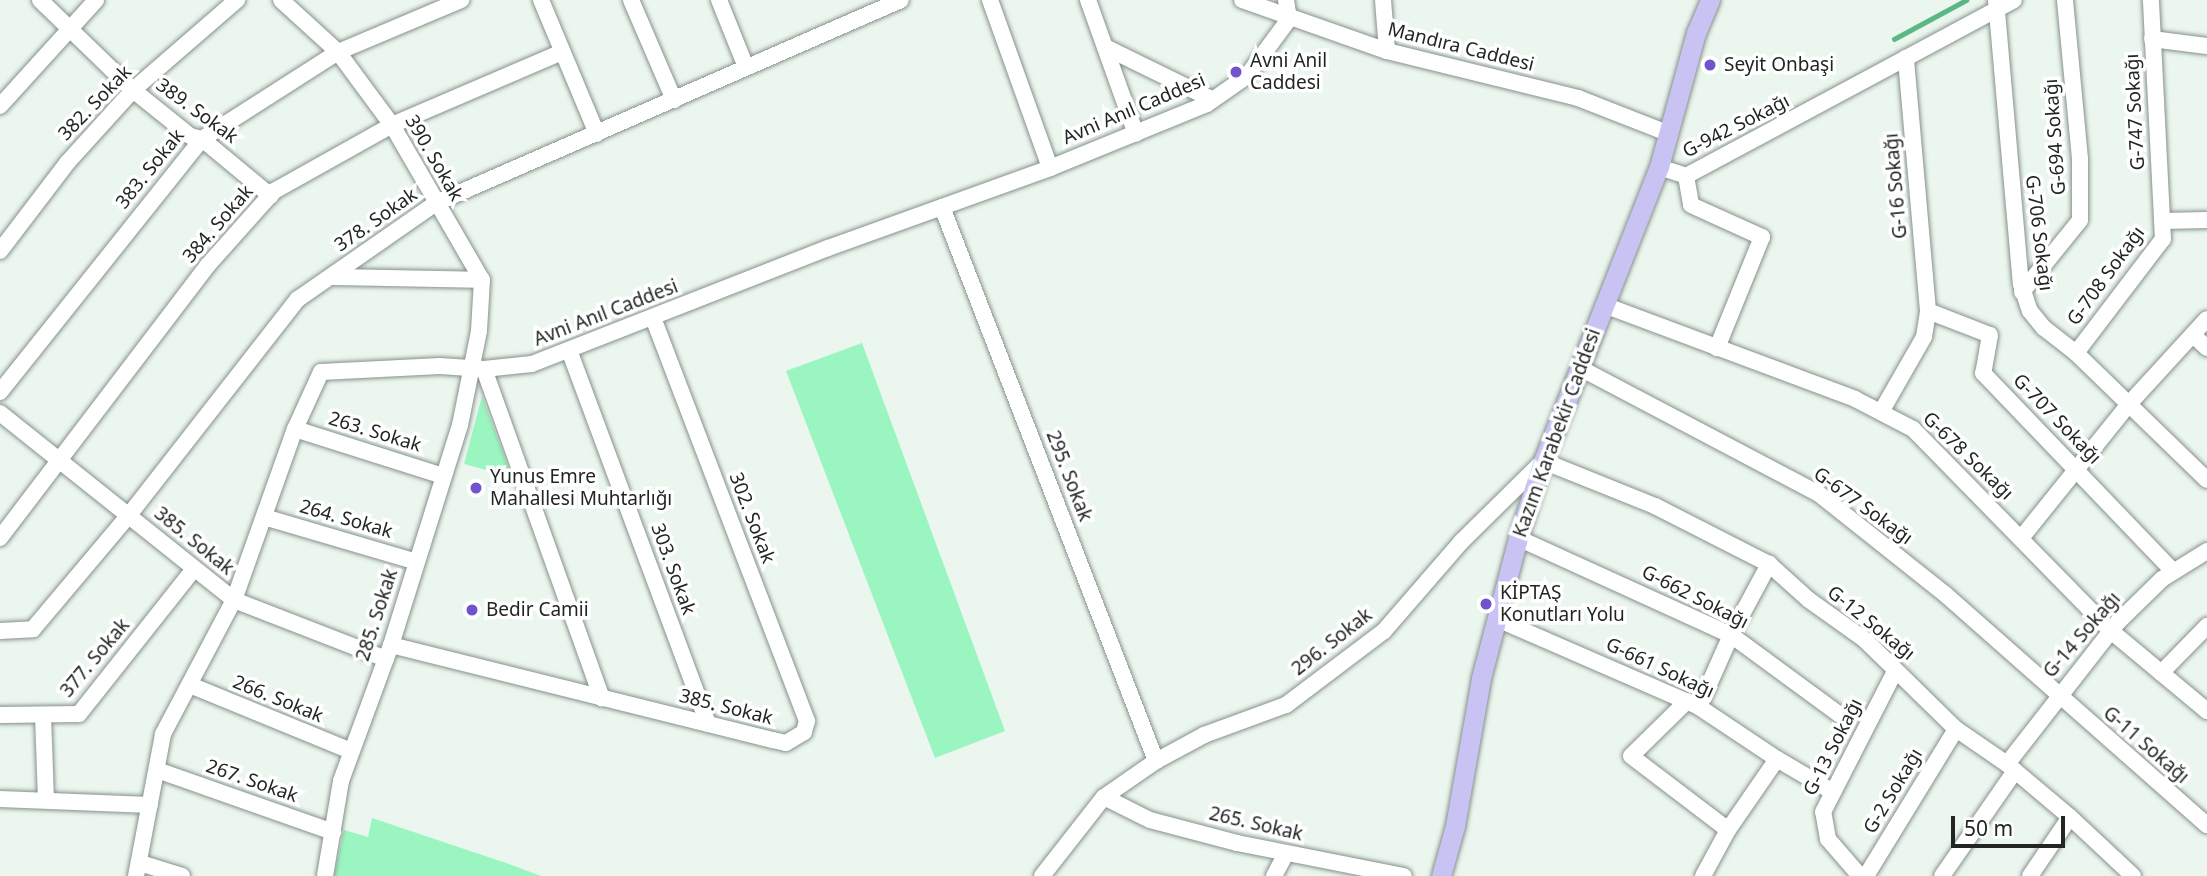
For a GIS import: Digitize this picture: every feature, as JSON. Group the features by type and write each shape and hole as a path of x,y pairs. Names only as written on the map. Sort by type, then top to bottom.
{"main road":[{"name":"Kazım Karabekir Caddesi","path":"1441,876 1455,826 1481,678 1518,538 1543,461 1659,167 1696,33 1710,0"}],"street":[{"name":"389. Sokak","path":"40,0 133,90 190,136 202,139 271,196"},
{"path":"0,106 96,0"},
{"name":"382. Sokak","path":"0,251 67,163 133,90 237,0"},
{"name":"390. Sokak","path":"281,0 338,52 392,125 482,280"},
{"name":"383. Sokak","path":"0,392 202,139 338,52 461,0"},
{"path":"541,0 597,134"},
{"path":"631,0 674,100"},
{"path":"719,0 746,67"},
{"name":"378. Sokak","path":"0,631 33,629 129,515 298,299 436,203 901,0"},
{"path":"990,0 1050,168"},
{"path":"1088,0 1136,134"},
{"name":"Mandıra Caddesi","path":"1242,0 1289,19 1387,51 1578,98 1670,134"},
{"path":"1286,0 1289,19"},
{"path":"1383,0 1387,51"},
{"name":"G-942 Sokağı","path":"1659,167 1686,176 1906,58 1995,5 2014,0"},
{"name":"G-694 Sokağı","path":"2022,292 2080,220 2080,159 2065,0"},
{"name":"G-747 Sokağı","path":"2151,0 2162,221"},
{"name":"G-706 Sokağı","path":"1995,5 2022,292 2030,311 2044,328 2076,352 2207,480"},
{"name":"Avni Anıl Caddesi","path":"138,869 163,734 234,600 295,429 321,372 533,364 569,351 828,248 1050,168 1213,100 1247,76 1289,19"},
{"path":"2152,39 2207,46"},
{"path":"1105,47 1213,100"},
{"name":"384. Sokak","path":"0,538 208,265 271,196 392,125 562,52"},
{"name":"G-16 Sokağı","path":"1881,412 1924,337 1928,311 1906,58"},
{"path":"1686,176 1691,205 1762,237 1717,348"},
{"name":"295. Sokak","path":"942,207 1156,761"},
{"path":"2162,221 2207,220"},
{"name":"G-708 Sokağı","path":"2076,352 2163,239 2162,221"},
{"path":"331,277 482,280 479,368 602,698"},
{"name":"G-678 Sokağı","path":"1604,305 1881,412 1913,429 2022,537 2111,631 2207,711"},
{"name":"G-707 Sokağı","path":"1928,311 1990,335 1983,373 2173,571"},
{"name":"302. Sokak","path":"653,318 807,721 804,732"},
{"path":"2022,537 2129,404 2207,319"},
{"path":"2193,335 2207,348"},
{"name":"303. Sokak","path":"569,351 708,724"},
{"name":"285. Sokak","path":"325,876 341,781 388,652 479,368"},
{"name":"G-677 Sokağı","path":"1580,368 1819,494 1946,595 2058,696"},
{"name":"385. Sokak","path":"0,413 234,600 388,652 602,698 786,743 797,739 804,732"},
{"name":"263. Sokak","path":"295,429 443,476"},
{"name":"296. Sokak","path":"1042,876 1104,797 1156,761 1204,735 1286,705 1384,631 1461,542 1543,461"},
{"name":"G-12 Sokağı","path":"1543,461 1655,506 1769,564 1809,600 1865,640 1956,729 2011,768 2070,817 2133,876"},
{"name":"264. Sokak","path":"264,517 417,562"},
{"name":"G-662 Sokağı","path":"1518,538 1731,635 1840,715"},
{"name":"G-14 Sokağı","path":"1942,876 2058,696 2111,631 2173,571 2207,551"},
{"path":"1728,830 1631,756 1693,704 1769,564"},
{"name":"377. Sokak","path":"0,715 79,714 194,569"},
{"name":"G-661 Sokağı","path":"1497,619 1693,704 1833,792"},
{"path":"2161,673 2207,626"},
{"name":"G-13 Sokağı","path":"1860,876 1828,839 1823,812 1895,671"},
{"name":"266. Sokak","path":"190,685 351,751"},
{"name":"G-11 Sokağı","path":"2058,696 2207,825"},
{"path":"43,715 46,800"},
{"name":"G-2 Sokağı","path":"1866,876 1956,729"},
{"path":"1703,876 1728,830 1777,759"},
{"name":"267. Sokak","path":"157,770 333,832"},
{"name":"265. Sokak","path":"1104,797 1150,820 1286,853 1404,876"},
{"path":"0,799 150,805"},
{"path":"2030,876 2070,817"},
{"path":"1275,876 1286,853"},
{"path":"138,869 182,876"}],"green space":[{"path":"862,343 1005,731 935,758 786,371"},
{"path":"482,396 512,477 464,464"},
{"path":"372,818 541,876 334,876 344,830 368,837"}],"waterway":[{"path":"1894,39 1966,0"}],"place":[{"name":"Seyit Onbaşi","path":"1710,65"},
{"name":"Avni Anil Caddesi","path":"1236,72"},
{"name":"Yunus Emre Mahallesi Muhtarlığı","path":"476,488"},
{"name":"KİPTAŞ Konutları Yolu","path":"1486,604"},
{"name":"Bedir Camii","path":"472,610"}]}
